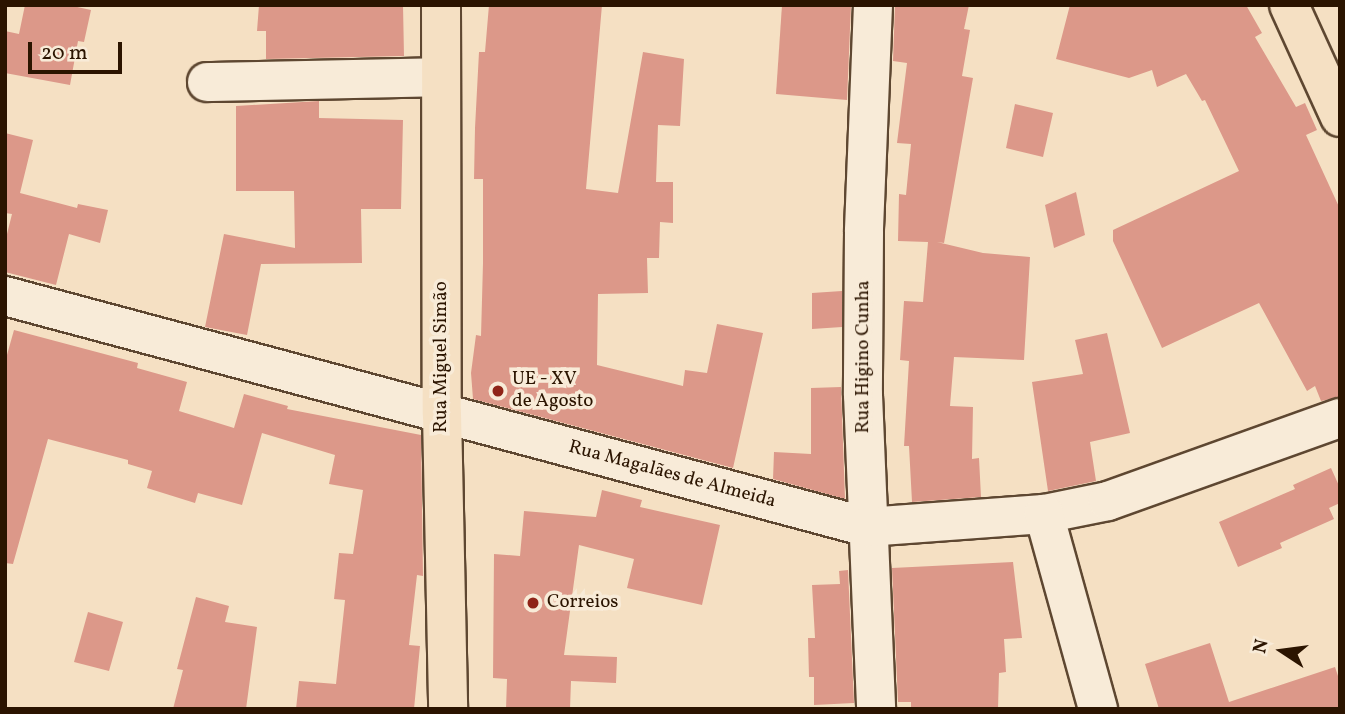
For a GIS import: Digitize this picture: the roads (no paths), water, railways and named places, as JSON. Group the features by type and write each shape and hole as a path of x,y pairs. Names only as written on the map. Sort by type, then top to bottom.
{"main road":[{"name":"Rua Miguel Simão","path":"441,5 442,414 448,709"},
{"path":"1289,5 1340,117"}],"street":[{"name":"Rua Higino Cunha","path":"873,5 864,259 863,395 876,709"},
{"path":"207,82 441,77"},
{"name":"Rua Magalães de Almeida","path":"5,296 867,527 1044,514 1108,500 1340,418"},
{"path":"1044,514 1098,709"}],"place":[{"name":"UE - XV de Agosto","path":"498,391"},
{"name":"Correios","path":"533,603"}]}
